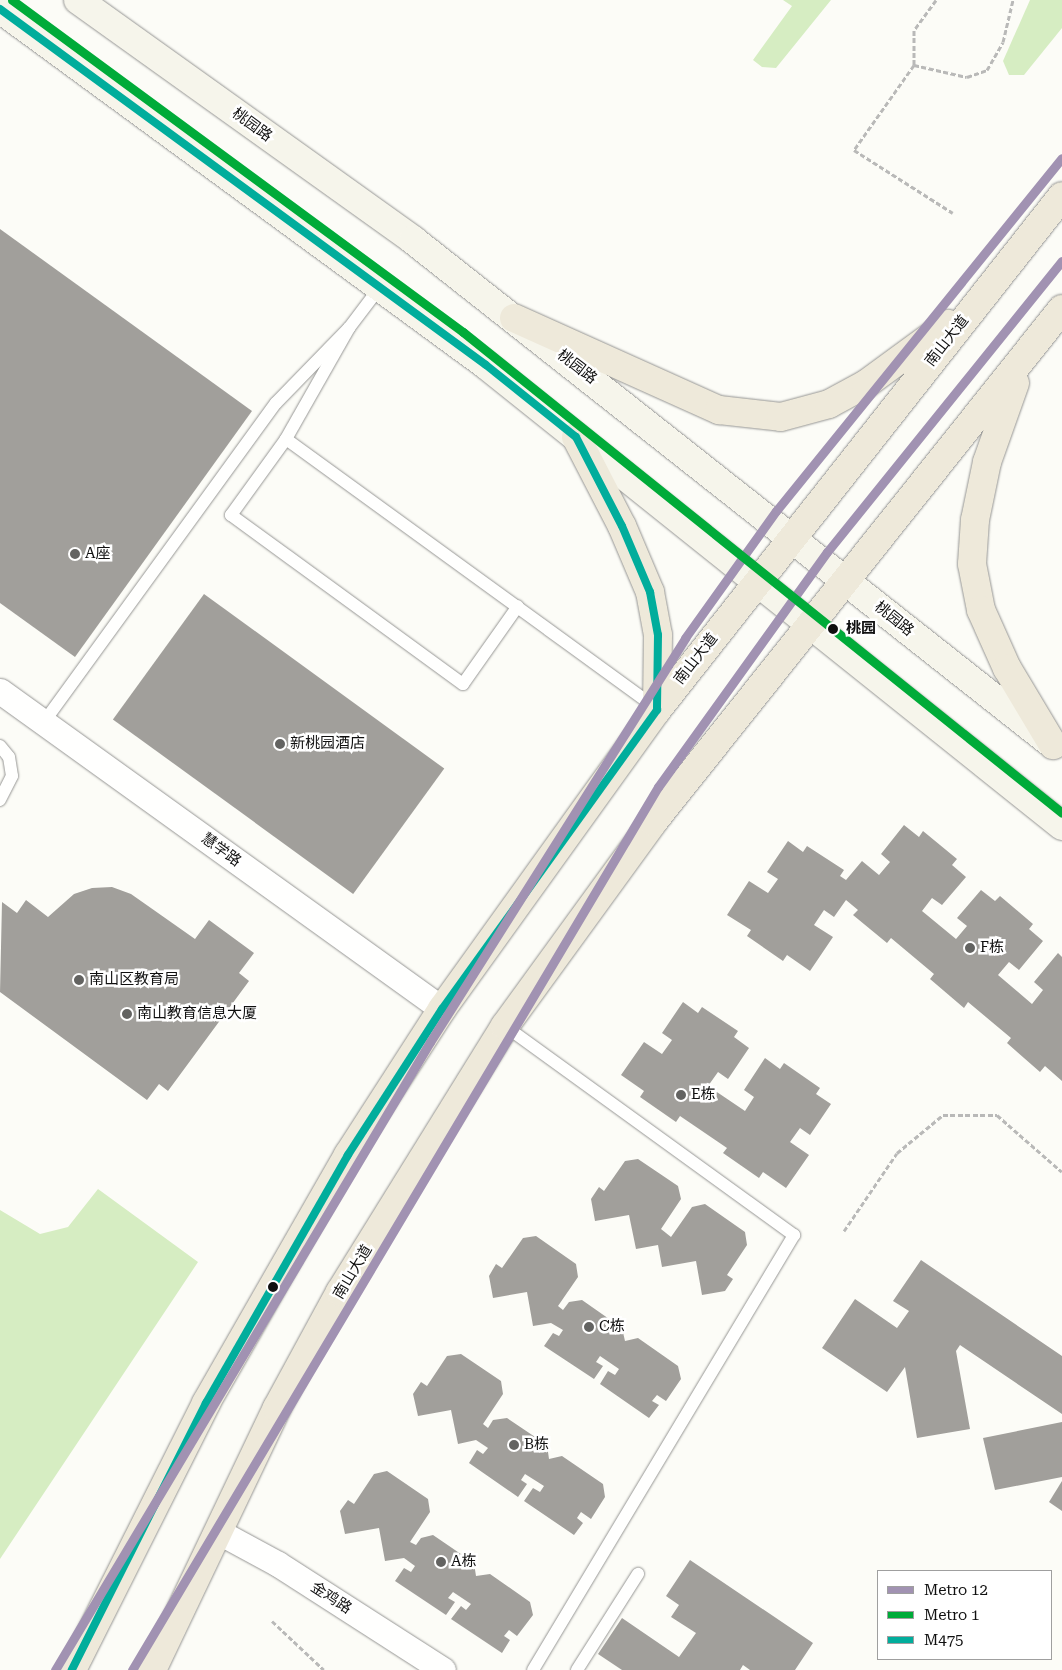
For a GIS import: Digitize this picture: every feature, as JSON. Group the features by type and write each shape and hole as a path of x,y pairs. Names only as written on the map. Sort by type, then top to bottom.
{"main road":[{"name":"桃园路","path":"78,0 405,234 1058,748"},
{"path":"0,10 486,365 1062,826"},
{"name":"南山大道","path":"72,1670 206,1402 348,1155 442,1009 657,710 1062,196"},
{"path":"514,318 719,410 781,417 829,404 866,384 978,303"},
{"name":"南山大道","path":"152,1670 277,1408 340,1292 505,1026 653,822 1062,310"},
{"path":"1033,346 1005,405 986,462 975,520 972,564 982,610 1007,668 1058,748"},
{"path":"576,437 622,526 650,592 658,635 657,710"}],"street":[{"name":"慧学路","path":"0,691 442,1009"},
{"name":"金鸡路","path":"217,1531 278,1564 443,1670"}],"lane":[{"path":"44,722 276,403 349,328 380,287"},
{"path":"349,328 286,439 231,515 463,684 518,606"},
{"path":"286,439 518,606 657,710"},
{"path":"0,746 9,757 12,776 0,800"},
{"path":"505,1026 794,1235 533,1670"},
{"path":"577,1670 638,1574"}],"path":[{"path":"936,0 914,30 914,65 854,150 953,213"},
{"path":"914,65 967,77 987,70 1003,42 1013,0"},
{"path":"844,1231 897,1153 943,1115 997,1115 1062,1172"},
{"path":"272,1621 324,1670"}],"green space":[{"path":"783,0 831,0 776,68 762,67 753,60 792,6"},
{"path":"1030,0 1062,0 1062,28 1024,75 1009,75 1003,61"},
{"path":"98,1189 198,1262 0,1559 0,1210 40,1234 68,1227"}],"building":[{"path":"0,229 252,411 75,657 0,603"},
{"name":"新桃园酒店","path":"204,594 444,769 353,894 113,719"},
{"name":"F栋","path":"904,825 919,837 923,831 957,859 952,865 966,877 942,905 932,898 922,911 956,939 967,926 957,918 981,890 995,901 1000,896 1033,924 1029,929 1043,941 1019,970 1009,962 998,975 1032,1004 1043,990 1034,982 1058,953 1062,957 1062,1081 1045,1066 1040,1072 1007,1043 1011,1038 968,1002 964,1008 930,979 934,974 891,938 887,943 853,915 858,910 846,900 834,917 824,910 814,925 833,937 810,971 787,955 783,961 747,936 751,930 727,915 749,881 768,893 778,879 767,872 788,841 803,852 807,846 844,870 840,876 846,880 862,861 879,875 890,862 881,854"},
{"name":"南山教育信息大厦","path":"112,887 131,894 195,939 209,920 254,953 239,973 249,981 168,1091 159,1084 147,1100 0,992 2,902 17,913 26,900 48,917 74,894 92,888"},
{"name":"E栋","path":"683,1002 698,1013 702,1007 738,1031 734,1037 749,1048 728,1079 718,1072 708,1086 745,1111 754,1097 744,1090 765,1058 780,1069 784,1063 820,1088 816,1094 831,1104 810,1135 800,1128 790,1142 809,1155 786,1188 763,1172 759,1178 723,1153 727,1148 680,1116 676,1122 640,1097 644,1091 621,1075 644,1042 662,1054 672,1040 662,1033"},
{"path":"638,1159 678,1186 681,1199 661,1229 671,1237 692,1207 705,1204 745,1232 747,1245 727,1275 733,1279 725,1291 702,1295 696,1261 662,1267 658,1245 636,1249 629,1215 595,1221 591,1199 599,1187 604,1191 625,1161"},
{"name":"C栋","path":"536,1236 576,1264 578,1277 558,1306 563,1310 569,1302 582,1300 622,1328 625,1341 638,1338 678,1366 681,1379 666,1401 657,1395 652,1401 659,1405 649,1418 600,1384 608,1371 615,1375 619,1369 600,1356 596,1362 603,1366 594,1379 544,1346 553,1333 559,1336 563,1330 551,1323 533,1326 527,1292 493,1298 489,1276 496,1264 502,1268 523,1238"},
{"path":"921,1260 1062,1356 1062,1414 960,1345 956,1351 970,1429 917,1438 905,1367 887,1392 822,1348 855,1299 897,1328 909,1311 893,1301"},
{"name":"B栋","path":"461,1354 501,1381 503,1394 483,1424 488,1428 493,1420 507,1418 547,1445 549,1459 562,1456 603,1484 605,1497 591,1519 581,1512 577,1518 583,1523 574,1535 524,1501 533,1488 540,1492 544,1486 525,1474 521,1480 527,1484 518,1497 469,1463 477,1450 483,1454 488,1448 476,1440 458,1444 451,1410 418,1416 413,1394 421,1382 427,1386 447,1356"},
{"path":"1062,1422 1062,1477 995,1490 983,1438"},
{"name":"A栋","path":"387,1471 428,1499 430,1512 410,1542 416,1545 421,1538 433,1535 474,1563 476,1576 490,1574 530,1602 533,1615 517,1636 509,1630 504,1636 510,1640 502,1653 451,1619 461,1606 466,1610 471,1604 453,1592 448,1598 455,1602 446,1615 395,1581 404,1568 411,1572 415,1566 404,1558 385,1561 379,1528 345,1534 340,1511 348,1500 354,1504 374,1474"},
{"path":"1062,1481 1062,1511 1049,1502"},
{"path":"690,1560 813,1643 795,1670 750,1670 743,1665 740,1670 622,1670 598,1654 622,1618 679,1657 696,1633 671,1617 679,1605 666,1596"}],"metro line":[{"name":"1","path":"12,0 463,332 1062,813"},
{"name":"12","path":"55,1670 430,1042 685,638 776,511 1062,158"},
{"name":"12","path":"132,1670 658,787 827,552 1062,261"}],"transit line":[{"name":"M475","path":"0,9 486,365 576,437 622,526 650,592 658,635 657,710 442,1009 348,1155 206,1403 72,1670"}],"place":[{"name":"A座","path":"75,554"},
{"name":"桃园","path":"833,629"},
{"name":"新桃园酒店","path":"280,744"},
{"name":"F栋","path":"970,948"},
{"name":"南山区教育局","path":"79,980"},
{"name":"南山教育信息大厦","path":"127,1014"},
{"name":"E栋","path":"681,1095"},
{"name":"C栋","path":"589,1327"},
{"name":"B栋","path":"514,1445"},
{"name":"A栋","path":"441,1562"}]}
